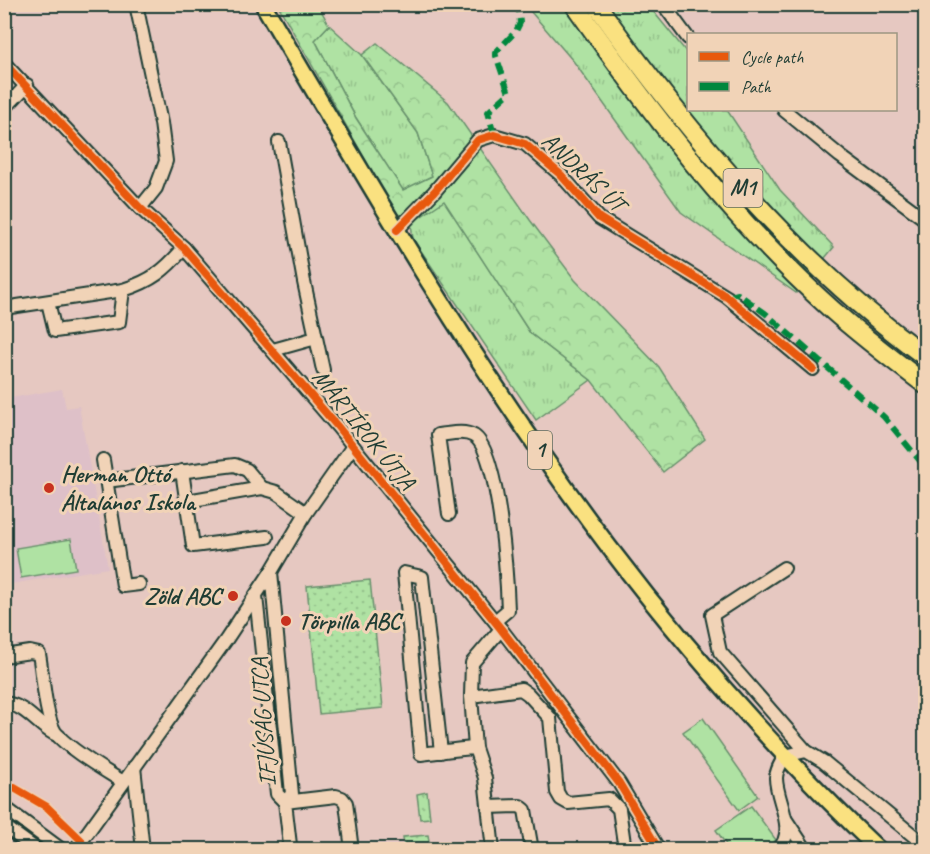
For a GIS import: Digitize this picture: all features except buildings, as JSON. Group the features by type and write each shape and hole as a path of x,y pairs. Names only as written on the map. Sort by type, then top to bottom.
{"highway":[{"name":"M1","path":"574,4 682,150 736,213 829,307 926,385"},
{"name":"M1","path":"596,4 654,82 749,195 840,287 926,357"}],"main road":[{"name":"1","path":"263,4 397,230 502,394 608,545 725,691 785,756 879,849"}],"street":[{"path":"136,4 161,123 166,161 156,188 140,208"},
{"path":"663,4 687,37"},
{"name":"MÁRTÍROK ÚTJA","path":"4,63 140,208 184,248 273,350 498,625 619,783 659,849"},
{"path":"4,109 27,85"},
{"path":"785,111 840,156 926,220"},
{"name":"ANDRÁS ÚT","path":"397,230 434,192 478,140 494,135 525,144 561,175 599,218 727,297 813,369"},
{"name":"MÁRTÍROK ÚTJA","path":"279,142 304,282 323,370"},
{"path":"4,308 123,290 138,285 166,269 184,248"},
{"path":"48,302 55,331 119,322 123,290"},
{"name":"MÁRTÍROK ÚTJA","path":"273,350 316,338"},
{"name":"MÁRTÍROK ÚTJA","path":"449,514 438,435 464,432 476,437 492,471 506,560 508,610 472,663 471,696 475,748 485,778 493,849"},
{"name":"IFJÚSÁG UTCA","path":"79,846 226,640 256,596 306,513 353,446"},
{"path":"103,460 123,586 139,584"},
{"path":"106,481 235,465 247,470 262,488"},
{"path":"182,471 193,546 267,537"},
{"path":"187,501 262,488 276,492 306,513"},
{"path":"784,568 712,615 720,652 806,751 824,762 926,846"},
{"name":"IFJÚSÁG UTCA","path":"256,596 277,795 285,802 292,794 271,572"},
{"path":"441,752 422,577 404,573 421,754 441,752 475,748"},
{"path":"4,656 30,652 39,654 50,718 59,736 123,782"},
{"path":"471,696 521,689 528,694 550,718 557,792 561,799 568,803 609,800 619,809 625,849"},
{"path":"4,704 26,710 49,732 59,736"},
{"path":"778,849 783,845 787,834 776,775 785,756 806,751"},
{"path":"134,767 143,849"},
{"path":"285,849 290,845 285,802 336,796 342,798 346,803 352,849"},
{"path":"488,807 520,806 525,810 532,849"},
{"path":"4,807 58,847 72,844 79,846"},
{"path":"785,819 806,849"},
{"path":"4,826 36,849"}],"shaded area":[{"name":"Herman Ottó Általános Iskola","path":"62,389 66,408 79,406 108,568 5,585 5,399"}],"green space":[{"path":"278,5 318,5 329,25 315,40 356,118 403,190 432,176 418,133 362,55 377,43 448,102 575,280 659,367 705,439 663,472 591,380 530,333 444,201 411,223 395,212"},
{"path":"525,5 648,5 687,53 687,111 728,111 780,190 834,247 796,293 681,212 574,62"},
{"path":"329,25 362,55 418,133 432,176 403,191 356,118 315,40"},
{"path":"444,200 530,333 591,380 536,420 413,239 411,223"},
{"path":"71,539 76,569 21,578 16,548"},
{"path":"370,580 383,708 319,714 307,586"},
{"path":"703,718 758,796 739,810 683,732"},
{"path":"427,792 430,818 420,819 417,794"},
{"path":"751,806 776,840 763,849 729,849 716,830"},
{"path":"428,835 430,847 404,849 403,837"}],"marked path":[{"path":"494,135 488,112 509,93 495,53 516,31 520,23 518,4"},
{"path":"727,297 738,294 765,313 884,417 926,468"}],"cycle path":[{"path":"4,63 140,208 184,248 337,426 501,629 619,783 659,850"},
{"path":"397,230 434,192 478,140 494,135 525,144 561,175 599,218 727,297 813,369"},
{"path":"4,782 47,807 81,840"}],"place":[{"name":"Herman Ottó Általános Iskola","path":"49,488"},
{"name":"Zöld ABC","path":"233,596"},
{"name":"Törpilla ABC","path":"286,621"}]}
